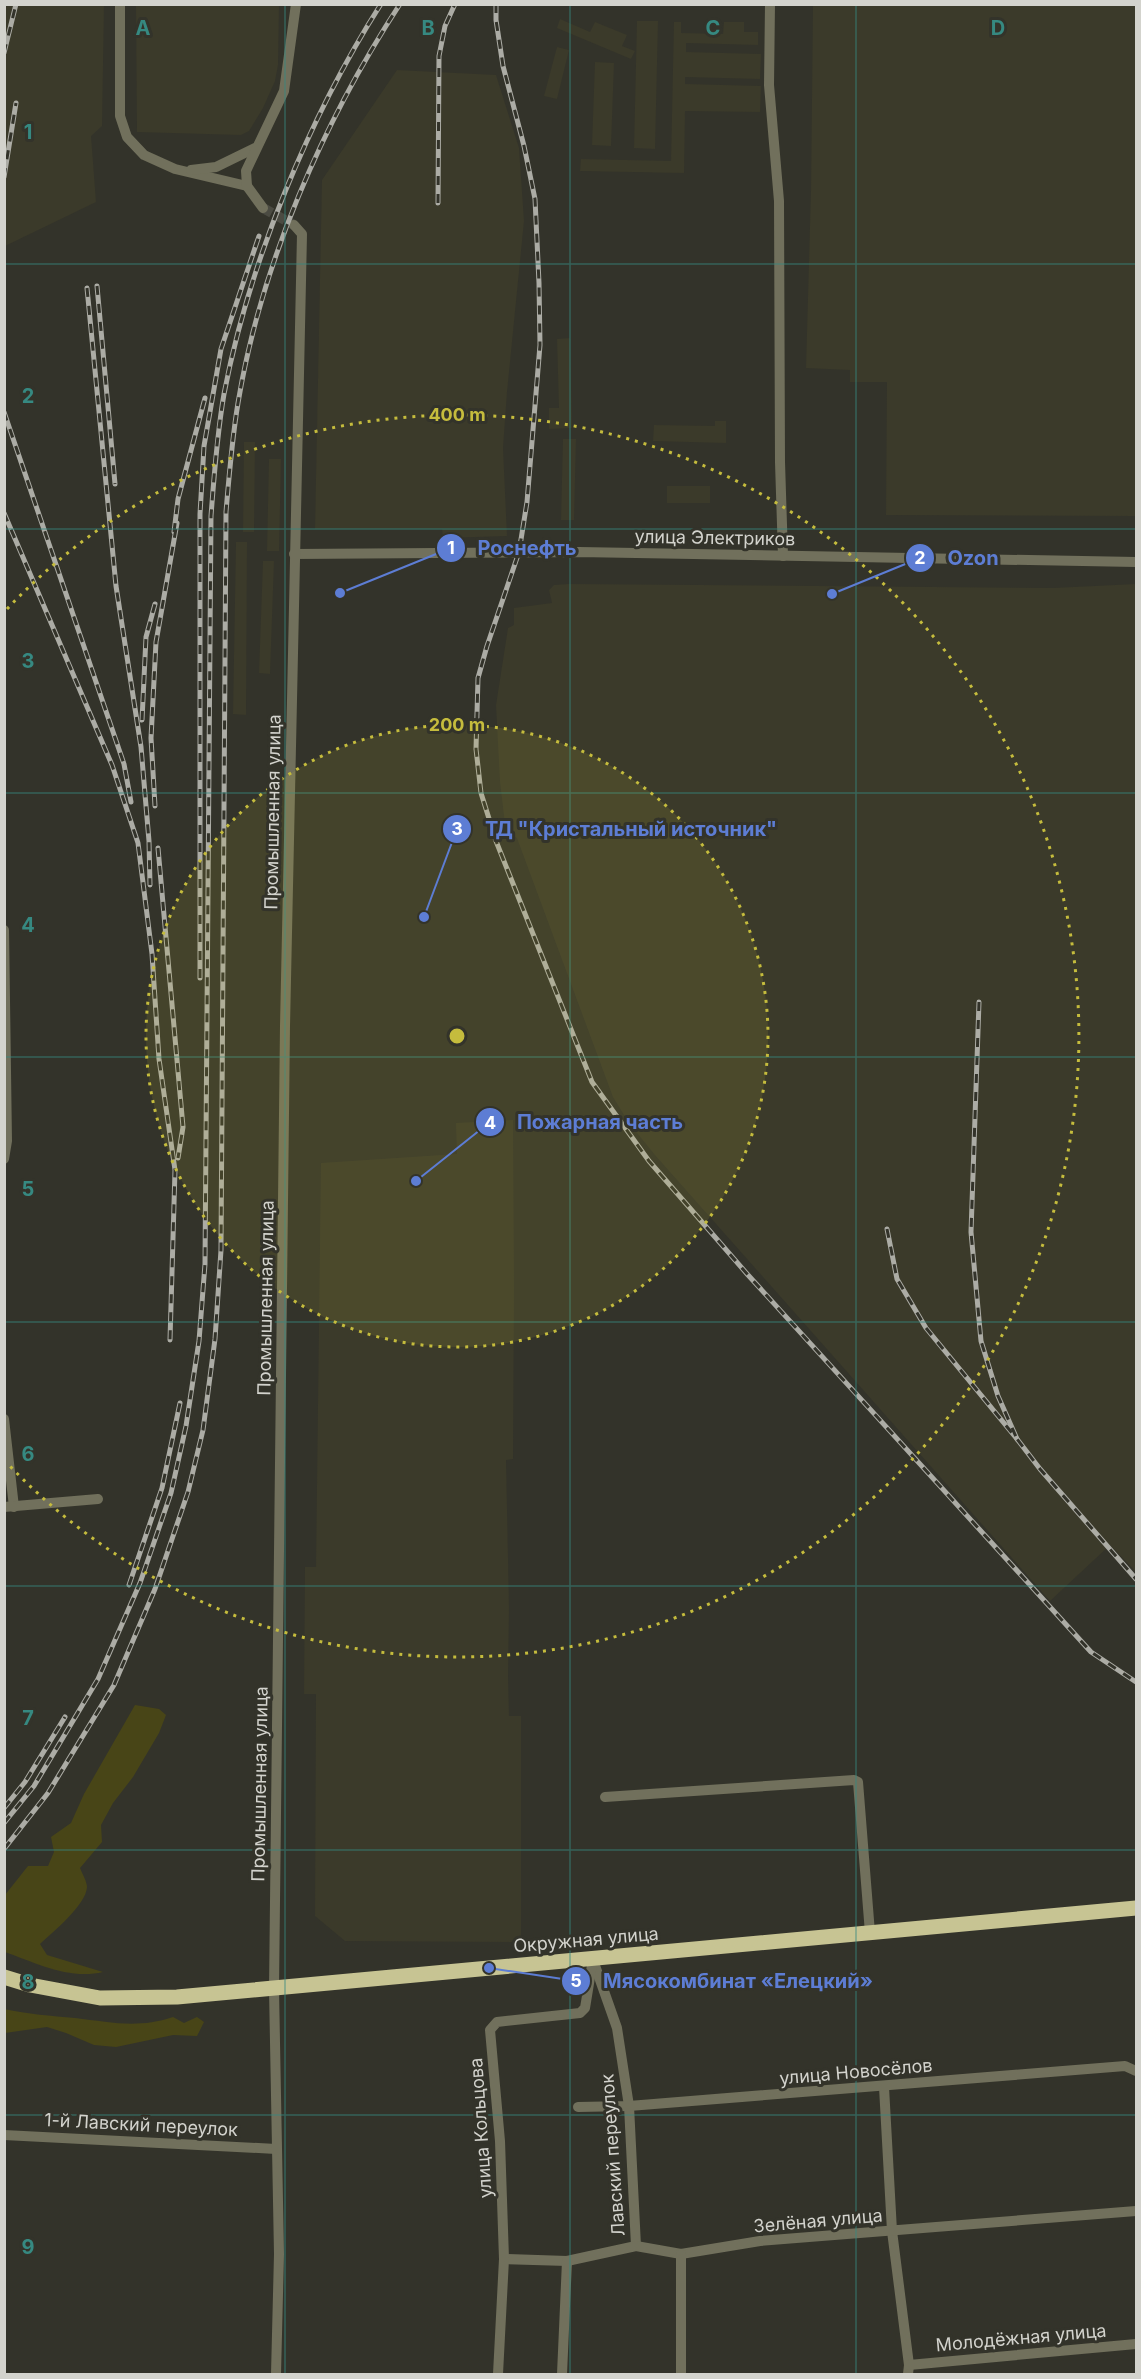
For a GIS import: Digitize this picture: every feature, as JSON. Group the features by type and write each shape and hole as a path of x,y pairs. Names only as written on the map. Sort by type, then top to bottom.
{"highway":[{"name":"Окружная улица","path":"4,1977 30,1985 100,1998 177,1996 274,1989 1137,1908"}],"street":[{"path":"120,4 120,116 127,136 144,155 175,169 247,186"},
{"path":"263,208 247,186 246,171 284,91 296,4"},
{"path":"770,4 769,85 779,201 780,462 783,556"},
{"path":"175,169 193,170 216,167 255,148"},
{"name":"Промышленная улица","path":"276,2374 279,2254 274,1989 285,1026 302,234 294,225"},
{"name":"улица Электриков","path":"294,554 531,552 1137,562"},
{"path":"4,930 7,1141 4,1159"},
{"path":"4,1419 9,1507 98,1499"},
{"path":"605,1797 854,1780 858,1782 870,1933"},
{"name":"Лавский переулок","path":"592,1959 617,2028 629,2106 636,2246"},
{"name":"улица Кольцова","path":"498,2374 504,2259 500,2141 490,2030 497,2022 580,2013 585,2008 592,1959"},
{"name":"улица Новосёлов","path":"578,2107 629,2106 884,2087 1125,2066 1137,2071"},
{"path":"884,2087 892,2231 909,2370"},
{"name":"1-й Лавский переулок","path":"4,2134 276,2149"},
{"name":"Зелёная улица","path":"504,2259 567,2261 636,2246 681,2254 760,2241 1137,2211"},
{"path":"681,2254 681,2374"},
{"path":"562,2374 567,2261"},
{"name":"Молодёжная улица","path":"909,2370 1137,2344"}],"shaded area":[{"path":"5,4 104,5 102,126 91,136 96,202 5,246"},
{"path":"136,5 279,5 278,65 275,81 263,108 249,131 241,135 137,132"},
{"path":"813,5 1136,5 1136,516 886,515 887,382 850,382 850,370 806,368"},
{"path":"560,19 590,32 595,22 627,35 622,46 635,51 631,59 557,28"},
{"path":"637,21 658,21 655,149 634,148"},
{"path":"674,22 681,22 681,33 723,34 724,22 744,22 744,32 758,32 758,45 686,43 686,52 761,54 760,79 685,77 685,84 761,86 760,112 685,111 684,173 580,171 581,159 671,161"},
{"path":"557,47 569,50 557,99 544,96"},
{"path":"595,62 614,63 611,146 592,145"},
{"path":"397,70 496,75 519,148 524,221 503,448 507,536 443,538 442,529 315,529 322,180"},
{"path":"570,338 572,428 549,429 549,408 559,408 557,339"},
{"path":"715,421 726,421 726,443 653,441 654,425 715,426"},
{"path":"563,439 576,439 574,520 561,520"},
{"path":"244,442 255,442 254,532 243,532"},
{"path":"269,459 281,459 279,551 267,551"},
{"path":"667,486 710,486 710,503 667,503"},
{"path":"236,542 247,542 246,715 233,714"},
{"path":"263,561 274,561 270,674 259,673"},
{"path":"1136,584 1136,1572 1110,1545 1050,1601 655,1155 629,1123 613,1097 517,838 506,832 500,781 496,705 508,628 514,625 514,608 552,603 549,590 554,585 1053,588"},
{"path":"513,1120 513,1459 506,1460 508,1676 509,1716 521,1716 521,1942 345,1941 315,1916 316,1694 304,1694 305,1567 316,1567 321,1163 457,1154 456,1123"},
{"path":"135,1705 159,1709 166,1715 159,1733 101,1825 102,1842 80,1868 87,1887 81,1902 68,1918 40,1944 47,1955 103,1972 78,1974 65,1972 5,1952 5,1895 28,1866 48,1866 54,1852 51,1837 71,1823 84,1794"},
{"path":"4,2009 40,2015 136,2024 173,2017 184,2023 197,2017 204,2022 197,2036 173,2035 116,2047 94,2045 47,2027 5,2033"}],"tunnel":[{"path":"263,208 294,225"}],"railway":[{"path":"4,53 16,4"},
{"path":"4,1823 34,1786 98,1679 140,1583 171,1493 186,1426 199,1341 205,1264 211,516 219,424 235,344 249,294 285,192 330,94 381,4"},
{"path":"4,1849 48,1793 114,1685 155,1589 188,1492 203,1430 215,1339 221,1250 226,512 236,417 248,351 262,299 299,196 345,97 400,4"},
{"path":"438,203 439,56 445,26 455,4"},
{"path":"496,4 503,66 535,199 540,345 527,502 519,552 478,678 476,749 481,793 496,841 592,1082 649,1161 748,1275 1091,1652 1136,1682"},
{"path":"4,177 16,103"},
{"path":"200,978 200,514 204,446 221,349 259,236"},
{"path":"97,286 115,484"},
{"path":"87,288 116,586 141,747 149,841 150,885"},
{"path":"174,532 178,499 205,398"},
{"path":"4,412 124,764 131,802"},
{"path":"4,513 112,765 138,843 152,954 159,1059 175,1170 170,1340"},
{"path":"155,806 151,738 156,642 177,523"},
{"path":"142,720 146,637 155,604"},
{"path":"158,848 183,1127 178,1158"},
{"path":"979,1002 971,1232 981,1341 998,1396 1017,1439"},
{"path":"887,1229 897,1279 926,1328 1040,1469 1136,1579"},
{"path":"129,1585 162,1488 180,1403"},
{"path":"4,1808 25,1782 65,1717"}],"place":[{"name":"Роснефть","path":"340,593"},
{"name":"Ozon","path":"832,594"},
{"name":"ТД \"Кристальный источник\"","path":"424,917"},
{"name":"Пожарная часть","path":"416,1181"},
{"name":"Мясокомбинат «Елецкий»","path":"489,1968"}]}
